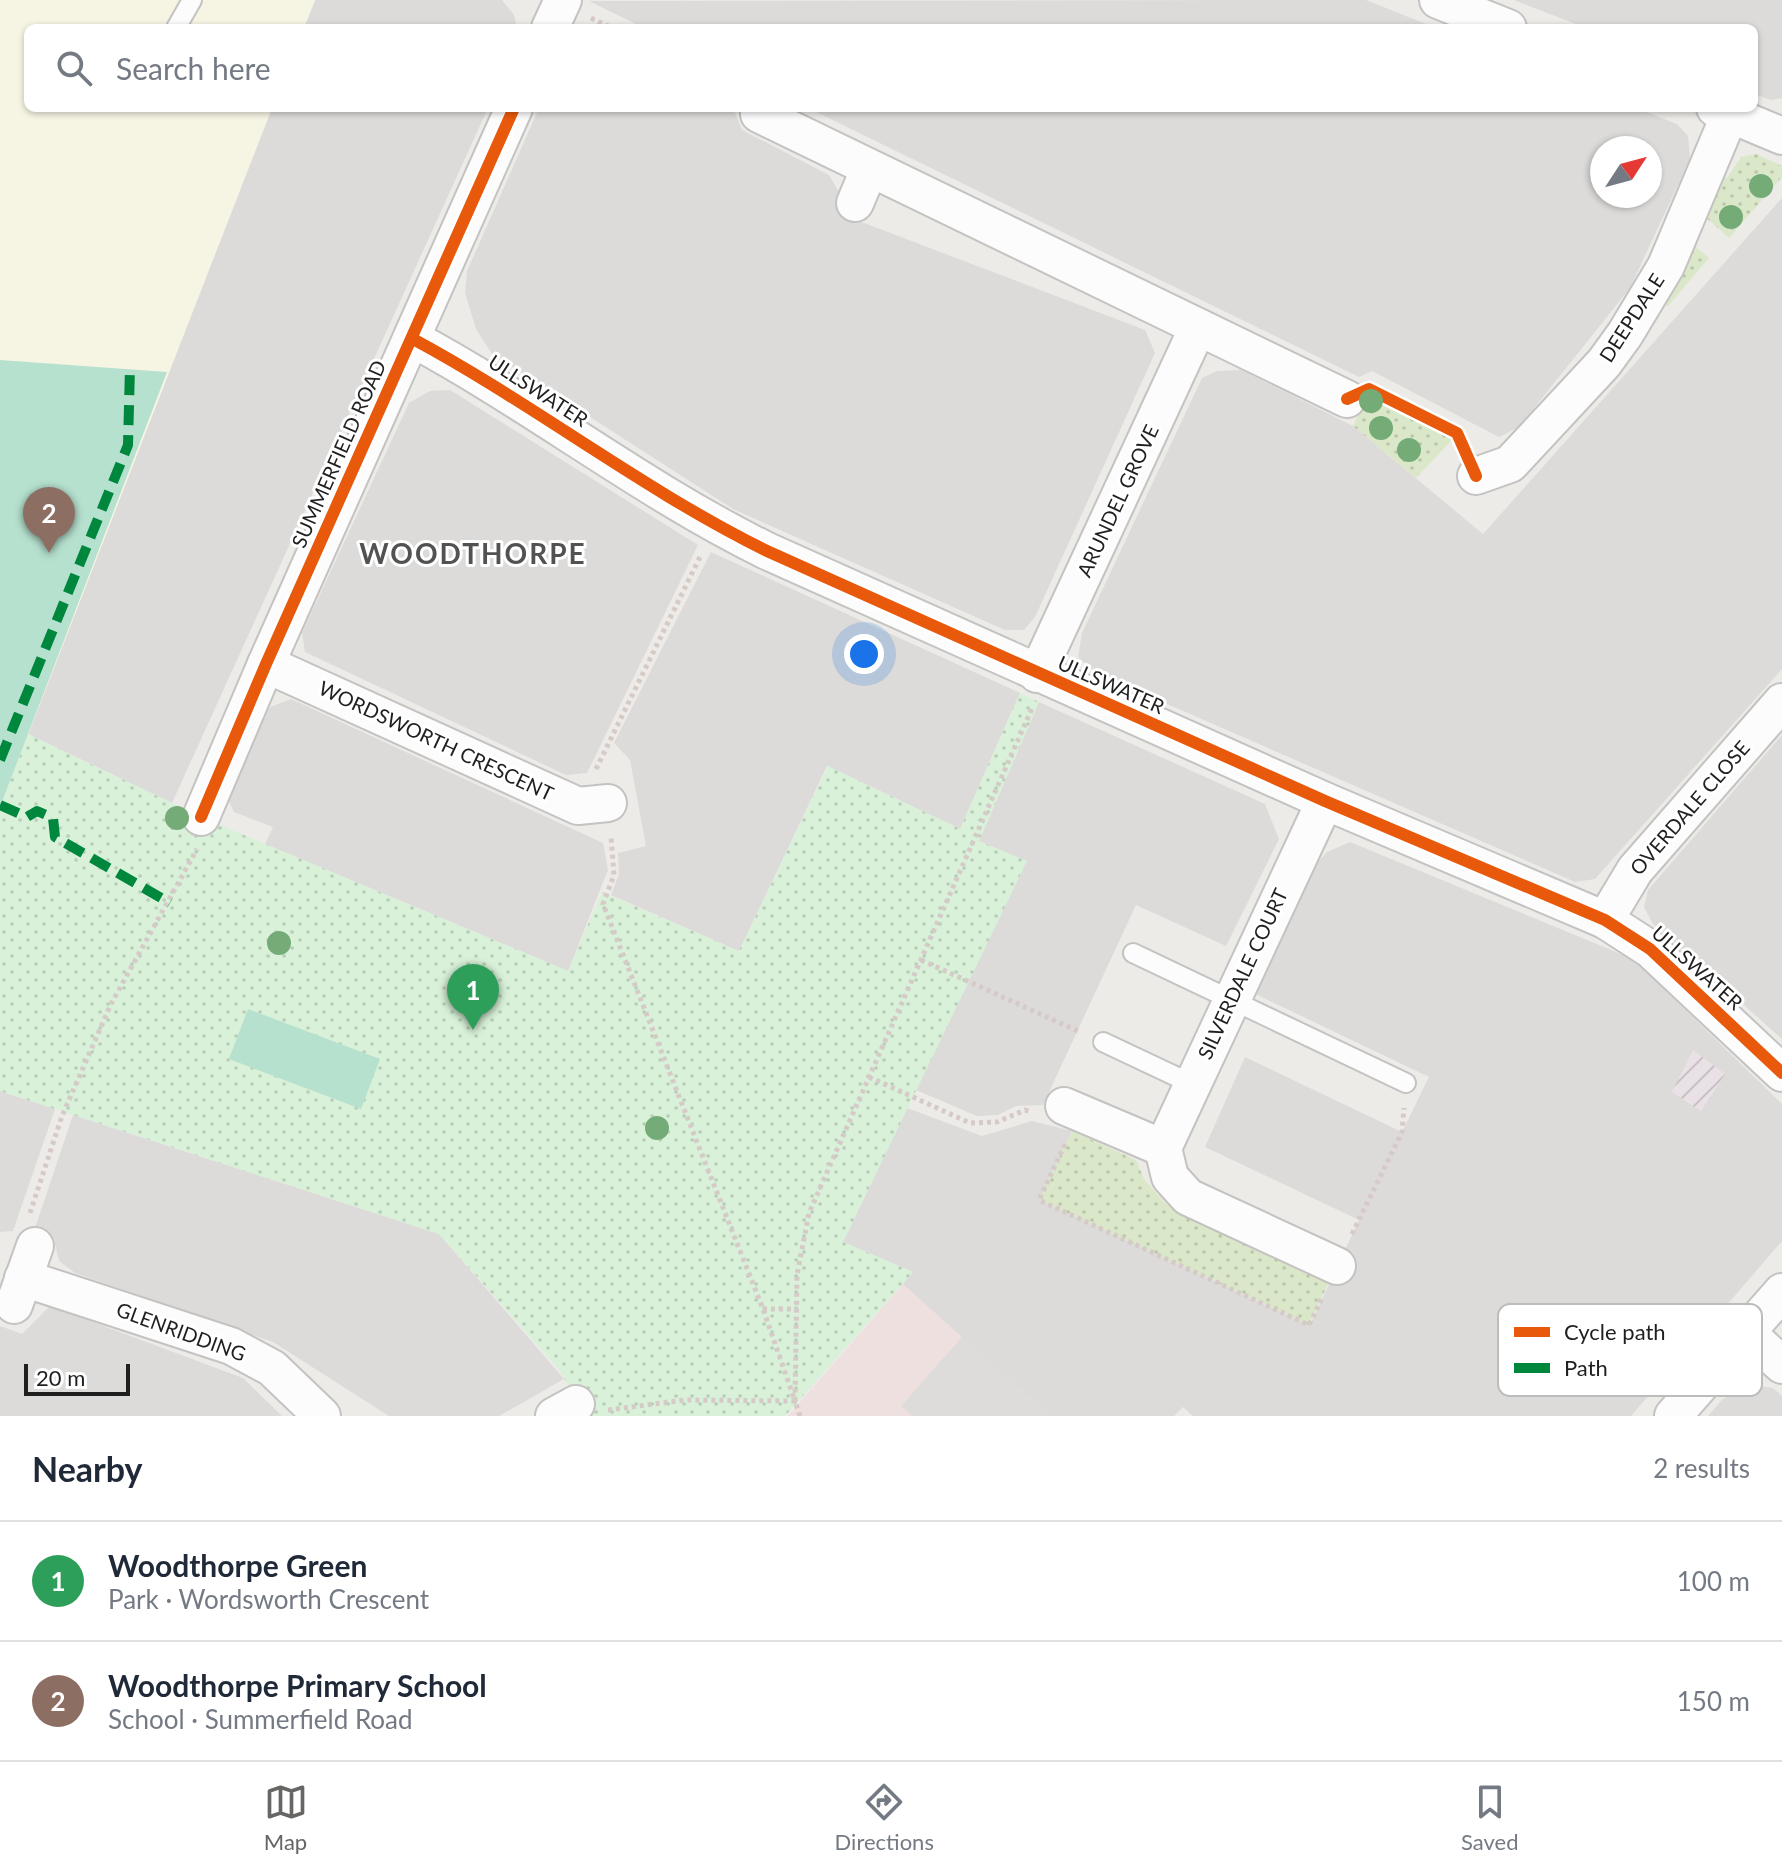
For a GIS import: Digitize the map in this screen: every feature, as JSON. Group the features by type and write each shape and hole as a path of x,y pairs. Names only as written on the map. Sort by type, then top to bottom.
{"street":[{"path":"1438,0 1498,24"},
{"name":"SUMMERFIELD ROAD","path":"201,817 512,112"},
{"name":"DEEPDALE","path":"1476,476 1510,464 1604,363 1625,334 1666,266 1722,112"},
{"path":"1724,112 1782,136"},
{"path":"759,114 869,170 1347,399"},
{"path":"855,203 869,170"},
{"name":"ARUNDEL GROVE","path":"1037,674 1198,327"},
{"name":"ULLSWATER","path":"413,339 462,366 716,526 1037,674 1605,920 1650,949 1782,1073"},
{"name":"WORDSWORTH CRESCENT","path":"266,664 593,805"},
{"name":"OVERDALE CLOSE","path":"1605,920 1635,870 1782,702"},
{"name":"SILVERDALE COURT","path":"1163,1148 1230,998 1325,801"},
{"path":"1064,1106 1163,1148 1170,1177 1188,1197 1337,1266"},
{"name":"GLENRIDDING","path":"25,1262 231,1346 272,1368 322,1416"},
{"path":"1762,1315 1782,1292"},
{"path":"1762,1347 1782,1365"},
{"path":"1673,1416 1691,1396"}],"lane":[{"path":"178,24 192,0"},
{"path":"1133,953 1406,1083"},
{"path":"1103,1042 1192,1084"}],"path":[{"path":"716,526 593,805 614,875 603,904 763,1309 800,1416"},
{"path":"795,1401 797,1275 809,1213 1036,698 1037,674"},
{"path":"25,1262 62,1116 111,1004 170,903 211,822 201,817"},
{"path":"921,960 1103,1042"},
{"path":"869,1077 970,1123 997,1122 1025,1110 1041,1115 1064,1106"},
{"path":"763,1309 797,1309"},
{"path":"565,1410 587,1414 635,1404 685,1400 795,1401"}],"shaded area":[{"path":"0,0 315,0 306,24 24,24 24,112 270,112 0,807"},
{"path":"315,0 502,0 514,15 516,24 306,24"},
{"path":"1366,0 1426,24 636,24 589,1"},
{"path":"1514,0 1782,0 1782,98 1771,100 1758,95 1758,24 1576,24"},
{"path":"270,112 486,112 172,803 28,734"},
{"path":"537,112 735,112 742,130 829,175 842,197 838,213 1145,330 1155,353 1035,617 1024,630 1005,630 733,509 492,354 476,329 465,293 467,271"},
{"path":"816,112 1646,112 1677,124 1688,136 1690,159 1630,288 1519,427 1499,437 1372,371 1359,377"},
{"path":"1782,198 1782,669 1595,879 1575,882 1096,673 1078,657 1082,633 1202,378 1217,371 1242,370 1353,426 1483,534"},
{"path":"450,390 698,545 587,773 566,775 305,652 302,633 409,403 430,391"},
{"path":"711,552 1020,693 960,829 827,766 739,951 611,895 619,874 618,853 646,846 630,760 614,743"},
{"path":"291,699 603,843 608,870 568,971 265,844 273,827 234,812 228,799 270,707"},
{"path":"1039,702 1265,804 1279,839 1226,946 1136,905 1043,1105 1016,1106 998,1115 977,1116 916,1090 1026,862 979,841"},
{"path":"1782,735 1782,1039 1653,924 1644,907 1648,890"},
{"path":"1350,842 1633,959 1782,1104 1782,1241 1728,1304 1498,1304 1498,1396 1648,1396 1631,1416 1193,1416 1183,1407 1174,1416 1050,1416 902,1285 913,1272 843,1242 907,1108 982,1136 1032,1121 1072,1131 1040,1200 1310,1325 1359,1220 1205,1147 1245,1057 1402,1132 1429,1077 1249,991 1308,873 1327,852"},
{"path":"1693,1050 1725,1074 1701,1111 1672,1092"},
{"path":"0,1091 55,1109 13,1231 0,1232"},
{"path":"73,1115 439,1234 564,1379 499,1416 389,1416 273,1342 75,1273 59,1261 54,1239 35,1228"},
{"path":"903,1284 962,1337 1050,1416 788,1416"},
{"path":"50,1306 243,1378 282,1416 0,1416 0,1326 22,1334"},
{"path":"962,1337 1050,1416 912,1416 901,1406"},
{"path":"1762,1386 1773,1388 1782,1396 1782,1416 1708,1416 1728,1396 1762,1396"}],"green space":[{"path":"1756,154 1782,166 1782,177 1729,238 1702,214 1720,176 1727,178 1741,157"},
{"path":"1691,243 1709,258 1668,306 1662,304"},
{"path":"0,360 167,372 0,807"},
{"path":"1367,394 1454,438 1416,478 1353,426"},
{"path":"1020,693 1039,702 979,841 1027,861 843,1242 913,1272 785,1416 585,1416 561,1372 439,1234 0,1091 0,807 28,734 201,817 568,971 602,892 739,951 828,766 960,829"},
{"path":"248,1009 380,1059 361,1109 229,1059"},
{"path":"1072,1131 1136,1160 1144,1179 1165,1203 1329,1282 1309,1325 1039,1200"}],"marked path":[{"path":"0,760 128,445 130,367"},
{"path":"0,805 27,817 37,811 53,818 55,837 170,903"}],"cycle path":[{"path":"201,817 512,112"},
{"path":"413,339 502,391 676,501 767,551 1325,801 1605,920 1650,949 1782,1073"},
{"path":"1347,399 1369,389 1457,433 1476,476"}],"place":[{"name":"Woodthorpe Primary School","path":"49,553"},
{"name":"Woodthorpe Green","path":"473,1030"}],"district":[{"name":"WOODTHORPE","path":"473,554"}]}
